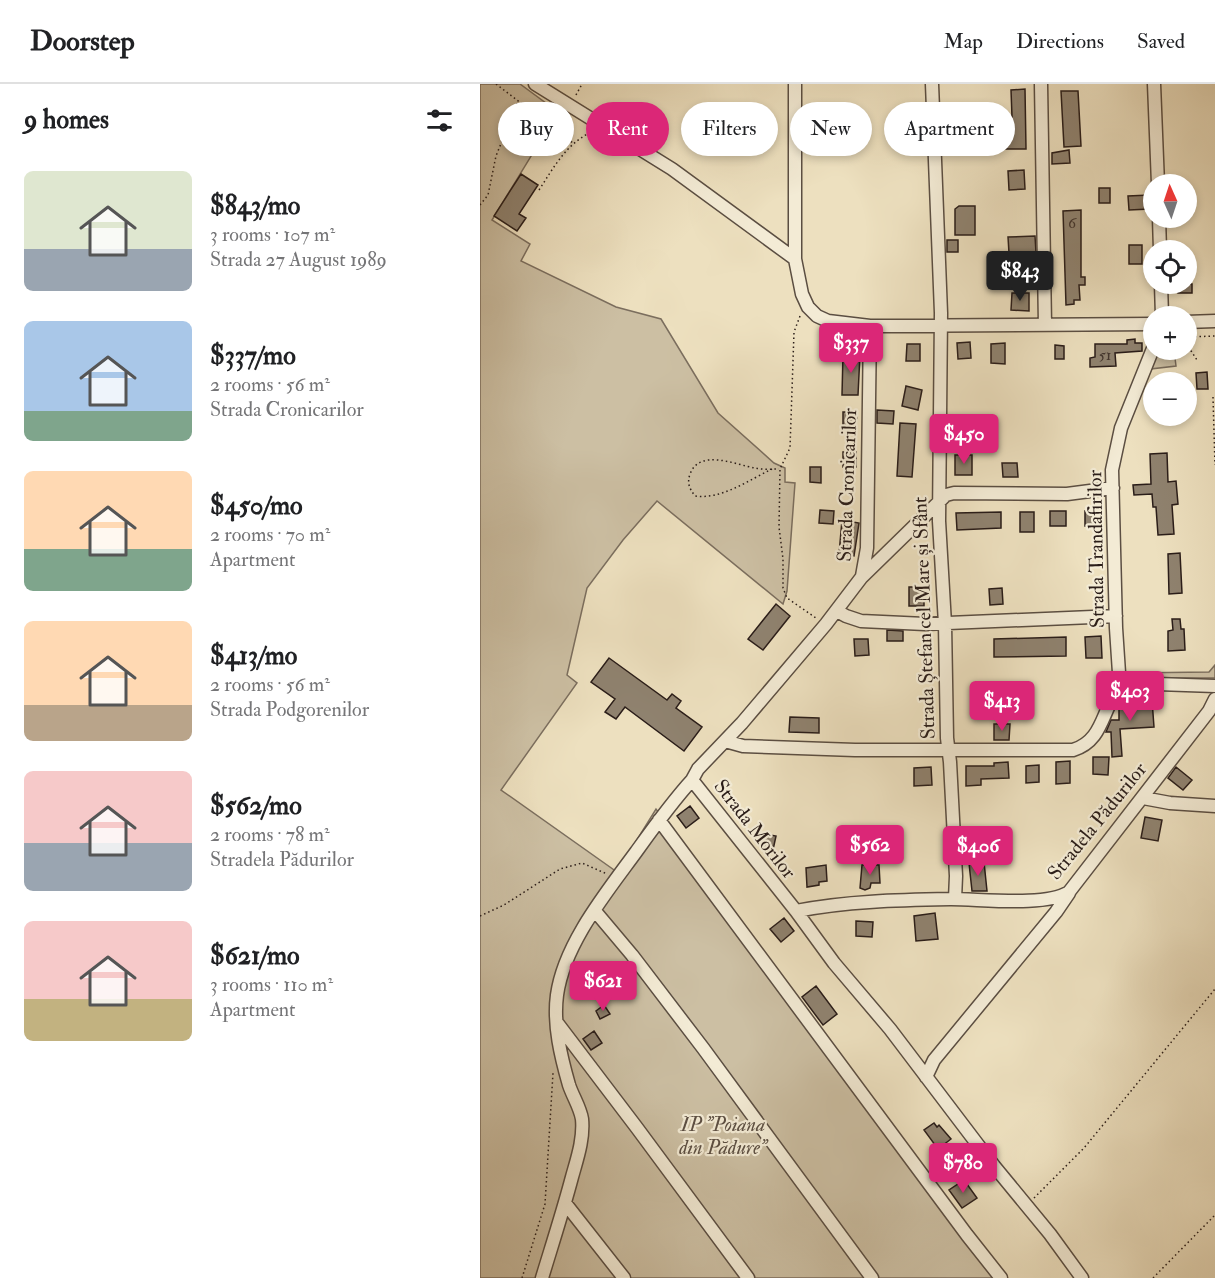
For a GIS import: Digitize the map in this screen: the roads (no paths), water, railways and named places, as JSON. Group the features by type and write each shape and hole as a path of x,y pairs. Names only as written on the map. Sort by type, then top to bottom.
{"street":[{"path":"535,84 672,169 795,259"},
{"path":"795,84 795,259 802,294 808,307 817,316 828,321 870,326 1143,324"},
{"name":"Strada Ștefan cel Mare și Sfânt","path":"932,84 940,326 939,501 948,751 956,876 955,899"},
{"path":"1041,84 1045,325"},
{"path":"1154,84 1158,174"},
{"path":"1197,322 1215,321"},
{"name":"Strada Cronicarilor","path":"861,578 866,565 867,548 870,326"},
{"name":"Strada Trandafirilor","path":"1122,686 1119,673 1116,616 1114,458 1120,428 1148,360"},
{"name":"Strada Morilor","path":"1082,1278 1050,1233 883,1020 834,963 796,911 692,780 698,769 837,611 861,578 946,495 954,493 1067,494 1113,489"},
{"path":"837,611 861,621 945,624 1116,616"},
{"path":"724,741 758,747 948,751 1061,750 1084,746 1092,740 1116,694 1122,686 1128,683 1215,686"},
{"name":"Stradela Pădurilor","path":"796,911 852,903 955,899 1031,900 1062,897 1070,892 1143,798 1209,711 1215,699"},
{"path":"542,1278 580,1146 582,1126 579,1108 562,1058 557,1023 557,998 562,973 575,944 595,910 659,820 692,780"},
{"path":"1143,798 1170,803 1215,806"},
{"path":"659,820 1001,1278"},
{"path":"926,1077 934,1060 1070,892"},
{"path":"595,910 614,930 704,1048 872,1278"},
{"path":"557,1023 747,1278"},
{"path":"565,1203 624,1278"}],"park label":[{"name":"IP \"Poiana din Pădure\"","path":"723,1136"}]}
